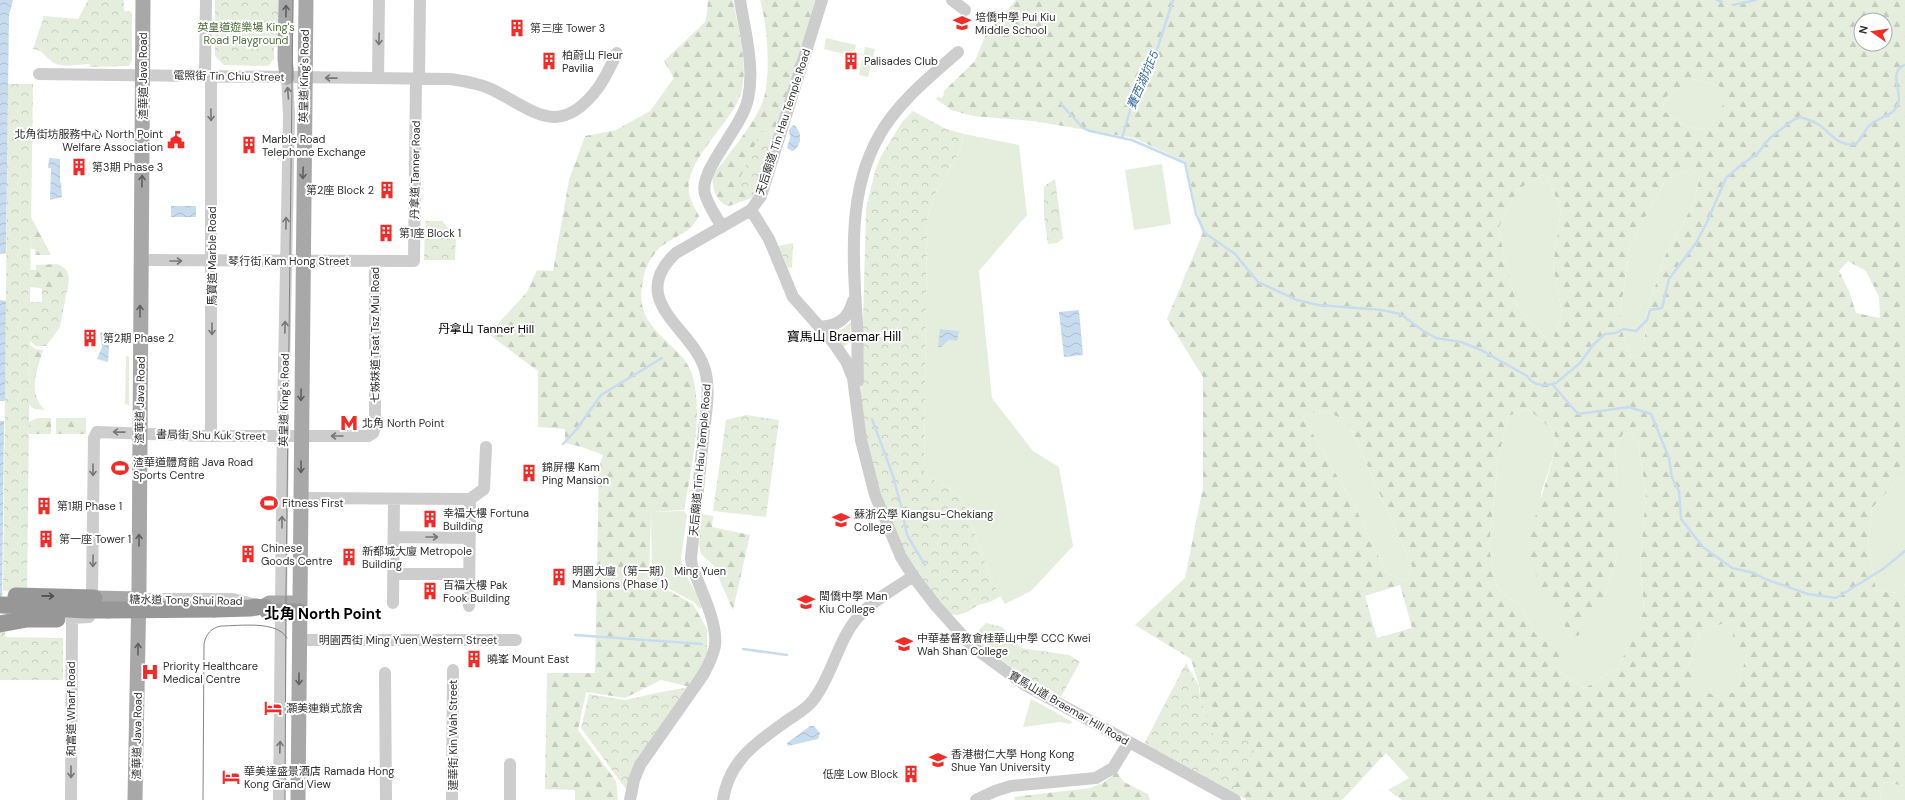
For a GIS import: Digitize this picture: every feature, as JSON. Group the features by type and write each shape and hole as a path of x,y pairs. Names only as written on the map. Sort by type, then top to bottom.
{"highway":[{"path":"8,596 94,598"},
{"path":"0,605 30,606 41,614"},
{"path":"0,616 102,610 260,607 269,612 282,608 300,608"},
{"path":"0,624 41,614 72,618"}],"main road":[{"name":"渣華道 Java Road","path":"135,800 139,624 140,260 144,75 143,0"},
{"name":"英皇道 King's Road","path":"286,0 285,59 287,77"},
{"name":"英皇道 King's Road","path":"298,800 302,262 306,0"},
{"name":"糖水道 Tong Shui Road","path":"94,598 139,599"}],"street":[{"name":"馬寶道 Marble Road","path":"206,0 212,261 211,436"},
{"path":"378,78 379,0"},
{"name":"丹拿道 Tanner Road","path":"414,261 421,79 420,0"},
{"path":"421,79 428,0"},
{"path":"722,226 710,206 705,194 705,179 711,166 743,116 749,96 751,71 740,0"},
{"name":"天后廟道 Tin Hau Temple Road","path":"630,800 634,780 640,765 699,680 711,661 715,648 713,625 692,566 691,558 706,415 707,377 698,354 664,311 658,290 663,269 671,258 681,249 751,210 762,196 822,0"},
{"path":"952,0 964,10"},
{"name":"寶馬山道 Braemar Hill Road","path":"858,412 857,341 854,298 857,201 862,174 879,135 901,106 958,52"},
{"name":"電照街 Tin Chiu Street","path":"39,74 378,78 470,82 490,89 541,116 559,116 568,114 589,98 598,88 617,53"},
{"name":"英皇道 King's Road","path":"279,800 283,436 289,116 287,77"},
{"name":"寶馬山道 Braemar Hill Road","path":"751,210 769,239 793,298 842,354 853,378 861,440 874,491 898,550 913,576 932,602 963,637 1006,672 1042,695 1235,800"},
{"name":"琴行街 Kam Hong Street","path":"140,260 286,262 414,261"},
{"name":"七姊妹道 Tsat Tsz Mui Road","path":"373,433 375,427 375,261"},
{"name":"寶馬山道 Braemar Hill Road","path":"819,327 828,326 842,321 851,310 854,298"},
{"path":"842,354 852,348 857,341"},
{"name":"書局街 Shu Kuk Street","path":"94,598 92,595 94,438 97,432 211,436 368,436 373,433"},
{"path":"300,498 470,499 484,489 486,447"},
{"path":"393,603 394,499"},
{"path":"469,606 470,499"},
{"path":"394,537 470,538"},
{"path":"394,574 469,574"},
{"path":"723,800 730,774 746,752 814,700 847,633 858,616 873,602 913,576"},
{"name":"糖水道 Tong Shui Road","path":"139,599 233,599 250,602 260,607"},
{"name":"糖水道 Tong Shui Road","path":"72,618 121,617 139,624"},
{"name":"和富道 Wharf Road","path":"70,800 72,618"},
{"name":"明園西街 Ming Yuen Western Street","path":"300,640 516,640"},
{"name":"建華街 Kin Wah Street","path":"452,800 453,670"},
{"path":"385,673 386,800"},
{"path":"976,800 995,790 1011,786 1096,778 1113,768 1129,742"},
{"path":"507,800 508,767 510,800"}],"green space":[{"path":"88,0 124,0 124,11 130,11 132,15 132,60 129,66 90,67 90,64 62,65 54,63 40,51 33,49 44,16 78,19"},
{"name":"英皇道遊樂場 King's Road Playground","path":"215,0 278,0 278,47 274,47 274,59 268,66 224,65 215,56"},
{"path":"708,0 733,0 742,46 744,70 741,93 728,118 708,144 692,171 689,184 690,197 699,216 687,231 667,242 657,250 647,265 642,286 642,302 645,315 662,336 681,355 688,365 693,377 697,408 695,444 684,510 651,512 649,580 693,604 707,629 707,659 690,687 661,680 625,698 586,692 578,730 616,781 618,800 575,800 575,790 545,789 547,673 595,673 599,466 603,455 582,447 565,443 565,429 538,427 538,371 479,327 495,327 527,292 537,270 553,271 569,180 585,136 616,130 650,111 674,78 664,61 705,22"},
{"path":"760,0 817,0 757,196 729,206 724,204 715,194 713,175 751,124 761,106 764,96 767,83 768,54 765,24"},
{"path":"1016,0 1905,0 1905,476 1899,479 1872,508 1868,546 1876,590 1898,593 1905,584 1905,786 1884,782 1880,794 1881,800 1402,800 1388,790 1409,778 1386,753 1342,800 1247,800 1213,781 1208,744 1207,718 1199,696 1200,689 1191,659 1135,625 1185,578 1203,487 1203,377 1167,319 1202,235 1186,162 1134,138 1033,121 973,116 951,110 936,99 937,97 943,98 944,91 975,61 986,34","holes":["1693,79 1719,86 1725,102 1708,129 1700,129 1683,124 1662,109 1667,96","1689,169 1700,175 1694,203 1666,254 1648,308 1643,354 1630,357 1619,321 1630,245 1665,181","1546,173 1561,210 1553,265 1562,313 1551,344 1517,306 1498,229 1518,189","1848,261 1866,271 1879,297 1880,318 1856,313 1849,291 1839,271","1528,409 1554,431 1556,449 1525,550 1545,595 1563,621 1567,634 1578,636 1604,598 1618,554 1618,490 1615,448 1624,432 1634,434 1639,448 1646,494 1640,562 1644,611 1618,668 1585,688 1559,672 1563,659 1553,645 1536,635 1520,606 1497,588 1489,547 1498,460 1508,416","1320,410 1347,420 1412,566 1406,581 1387,574 1355,507 1303,417","1400,585 1412,628 1377,638 1365,596","1735,619 1732,642 1747,654 1736,692 1716,696 1694,687 1689,664 1700,632"]},
{"path":"826,38 856,45 853,56 824,49"},
{"path":"865,47 875,49 868,77 859,75"},
{"path":"1693,79 1719,86 1726,102 1708,129 1693,128 1683,124 1662,109 1667,96"},
{"path":"8,84 33,84 30,302 42,302 42,287 67,291 60,327 46,346 36,346 30,341 27,592 3,591"},
{"path":"913,111 946,129 964,134 959,153 935,194 927,220 924,475 951,489 962,499 993,584 1001,596 958,615 947,614 906,558 871,474 861,397 866,209 875,171 881,156 902,122"},
{"path":"761,131 777,133 757,196 744,194 739,180"},
{"path":"964,134 1019,145 1027,215 979,271 992,398 1033,451 1059,467 1073,546 1031,591 1005,604 993,584 962,499 951,489 924,475 927,220 935,194 959,153"},
{"path":"1162,164 1171,224 1134,230 1125,170"},
{"path":"1689,169 1700,175 1694,203 1666,254 1648,308 1643,354 1630,357 1619,321 1630,245 1665,181"},
{"path":"1546,173 1561,210 1553,265 1562,313 1551,344 1517,306 1498,229 1518,189"},
{"path":"1055,179 1063,238 1057,243 1048,244 1044,216 1044,186"},
{"path":"31,217 51,255 35,255 35,249 31,249"},
{"path":"425,221 442,221 456,237 455,260 424,260"},
{"path":"793,243 792,267 788,268 778,246"},
{"path":"56,264 67,271 69,282 67,291 30,287 30,270 36,270 36,265"},
{"path":"852,321 848,344 842,348 830,334 840,331"},
{"path":"30,345 35,349 43,350 36,373 35,389 36,396 45,410 34,409 29,404"},
{"path":"126,356 129,356 129,405 125,404"},
{"path":"1528,409 1554,431 1556,449 1541,493 1545,594 1563,621 1567,634 1604,598 1618,554 1618,490 1615,448 1624,432 1634,434 1639,448 1646,494 1640,562 1644,612 1618,668 1585,688 1559,672 1553,645 1536,635 1520,606 1497,588 1489,547 1498,460 1508,416"},
{"path":"1320,410 1347,420 1412,566 1406,581 1387,574 1355,507 1303,417"},
{"path":"746,415 779,420 766,517 713,511 726,420"},
{"path":"37,418 51,418 51,434 29,434 29,422"},
{"path":"56,418 86,418 86,434 56,434"},
{"path":"1905,476 1905,584 1899,593 1876,590 1868,546 1872,508 1899,479"},
{"path":"684,511 687,515 681,558 684,572 704,606 699,609 695,603 652,579 651,512"},
{"path":"702,514 713,516 712,527 750,535 733,610 713,565 701,554 699,544"},
{"path":"1735,619 1747,654 1736,693 1716,696 1693,687 1689,664 1700,632"},
{"path":"986,623 1002,627 1021,648 1069,655 1080,662 1061,697 1010,666 971,638"},
{"path":"5,627 5,637 63,638 63,680 0,680 0,629"},
{"path":"1186,663 1199,686 1199,696 1214,736 1259,740 1232,792 1144,744"},
{"path":"690,687 629,793 581,728 589,694 625,700"},
{"path":"1031,699 1073,722 1069,724 1060,722 1023,727"},
{"path":"1117,772 1124,782 1148,794 1150,800 1015,800 1014,797 1090,788 1103,783"},
{"path":"1884,782 1905,786 1905,800 1881,800 1880,794"}],"water":[{"path":"0,0 13,0 9,15 6,253 0,254"},
{"path":"794,125 799,131 800,139 798,146 792,151 787,148 790,138 789,130"},
{"path":"49,158 60,159 60,182 62,197 50,200 51,168 48,168"},
{"path":"171,206 196,206 196,217 171,217"},
{"path":"0,300 6,301 5,401 0,401"},
{"path":"1079,310 1083,355 1064,357 1059,312"},
{"path":"940,329 959,331 957,341 949,340 941,347 938,347"},
{"path":"110,330 108,362 97,359 102,347 100,333"},
{"path":"0,421 4,421 2,611 0,611"},
{"path":"810,726 814,726 820,733 818,739 788,746 787,743"}],"waterway":[{"name":"賽西湖坑E5","path":"1122,138 1131,107 1148,74 1148,68 1154,59 1173,0"},
{"path":"1717,0 1722,2"},
{"path":"1733,5 1756,0"},
{"path":"1552,384 1556,383 1580,363 1593,345 1605,334 1616,333 1623,329 1636,331 1647,320 1650,310 1662,308 1669,279 1696,243 1726,178 1757,154 1770,138 1793,120 1800,117 1821,126 1840,142 1845,144 1856,144 1871,124 1890,114 1896,108 1899,99 1896,77 1897,72 1905,65"},
{"path":"1061,104 1083,128 1090,131 1132,140 1185,163 1196,214 1205,233 1235,254 1258,282 1297,300 1318,305 1382,310 1400,314 1436,338 1461,342 1481,350 1527,376 1534,383 1541,385 1552,384 1578,414 1629,407 1651,414 1669,458 1672,478 1679,491 1681,519 1703,547 1732,568 1754,573 1765,579 1808,594 1836,598 1883,569 1905,551"},
{"path":"563,444 576,430 601,395 662,358"},
{"path":"872,419 893,476 907,535 925,565"},
{"path":"575,635 702,644"},
{"path":"743,649 787,655"}],"tram line":[{"path":"285,800 293,0"},
{"path":"203,800 204,644 206,637 212,630 221,626 257,625 266,626 282,632 287,638"}],"place":[{"name":"培僑中學 Pui Kiu Middle School","path":"962,23"},
{"name":"第三座 Tower 3","path":"517,28"},
{"name":"柏蔚山 Fleur Pavilia","path":"549,61"},
{"name":"Palisades Club","path":"851,61"},
{"name":"北角街坊服務中心 North Point Welfare Association","path":"176,140"},
{"name":"Marble Road Telephone Exchange","path":"249,145"},
{"name":"第3期 Phase 3","path":"79,167"},
{"name":"第2座 Block 2","path":"387,190"},
{"name":"第1座 Block 1","path":"386,233"},
{"name":"第2期 Phase 2","path":"90,338"},
{"name":"北角 North Point","path":"349,423"},
{"name":"渣華道體育館 Java Road Sports Centre","path":"120,468"},
{"name":"錦屏樓 Kam Ping Mansion","path":"529,473"},
{"name":"Fitness First","path":"269,503"},
{"name":"第1期 Phase 1","path":"44,506"},
{"name":"幸福大樓 Fortuna Building","path":"430,519"},
{"name":"蘇浙公學 Kiangsu-Chekiang College","path":"841,520"},
{"name":"第一座 Tower 1","path":"46,539"},
{"name":"Chinese Goods Centre","path":"248,554"},
{"name":"新都城大廈 Metropole Building","path":"349,557"},
{"name":"明園大廈（第一期） Ming Yuen Mansions (Phase 1)","path":"559,577"},
{"name":"百福大樓 Pak Fook Building","path":"430,591"},
{"name":"閩僑中學 Man Kiu College","path":"806,602"},
{"name":"中華基督教會桂華山中學 CCC Kwei Wah Shan College","path":"904,644"},
{"name":"曉峯 Mount East","path":"474,659"},
{"name":"Priority Healthcare Medical Centre","path":"150,672"},
{"name":"灝美連鎖式旅舍","path":"273,708"},
{"name":"香港樹仁大學 Hong Kong Shue Yan University","path":"938,760"},
{"name":"低座 Low Block","path":"911,774"},
{"name":"華美達盛景酒店 Ramada Hong Kong Grand View","path":"231,777"}],"district":[{"name":"丹拿山 Tanner Hill","path":"486,329"},
{"name":"寶馬山 Braemar Hill","path":"844,336"},
{"name":"北角 North Point","path":"323,614"}]}
